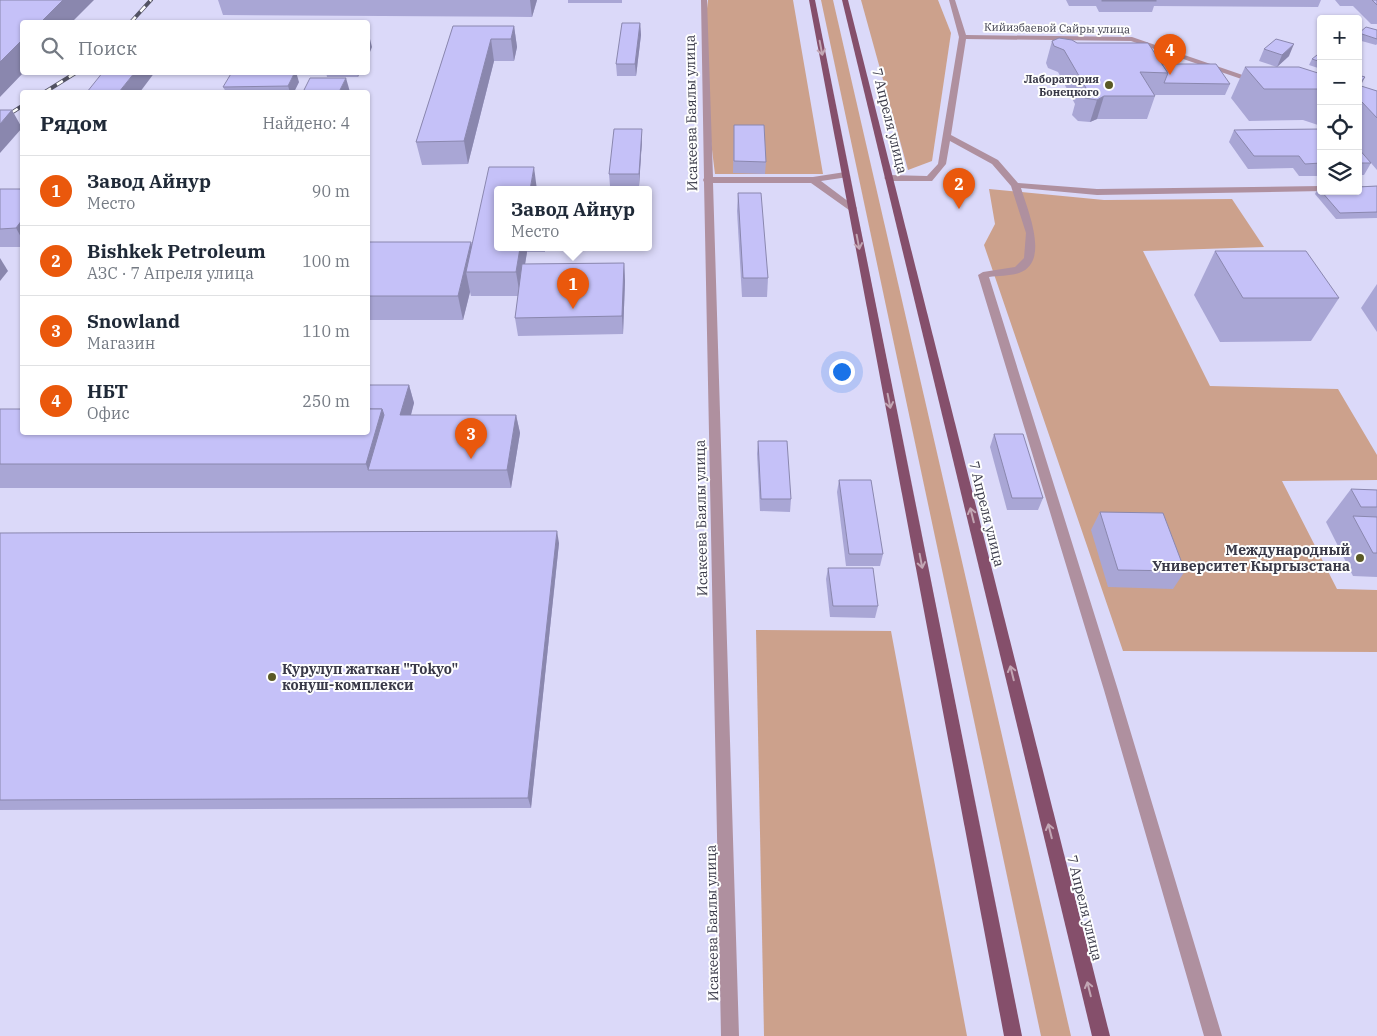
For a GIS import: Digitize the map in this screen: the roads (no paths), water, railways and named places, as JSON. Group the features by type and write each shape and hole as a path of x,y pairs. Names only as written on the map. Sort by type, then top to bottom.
{"main road":[{"path":"811,1 1013,1036"},
{"name":"7 Апреля улица","path":"848,2 888,178 1101,1036"}],"street":[{"name":"Исакеева Баялы улица","path":"704,0 707,180 730,1036"},
{"path":"888,178 929,178 942,164 963,37 952,0"},
{"name":"Кийизбаевой Сайры улица","path":"963,37 1132,39 1264,84"},
{"path":"946,136 995,162 1015,184 1031,233 1030,259 1018,270 983,275 1111,690 1213,1036"},
{"path":"707,180 813,180 845,175"},
{"path":"813,180 852,208"},
{"path":"1015,184 1097,192 1317,189"}],"railway":[{"path":"133,20 151,0"},
{"path":"48,90 72,75"},
{"path":"0,120 20,107"}],"place":[{"name":"НБТ","path":"1170,75"},
{"name":"Лаборатория Бонецкого","path":"1109,85"},
{"name":"Bishkek Petroleum","path":"959,209"},
{"name":"Завод Айнур","path":"573,309"},
{"name":"Snowland","path":"471,459"},
{"name":"Международный Университет Кыргызстана","path":"1360,558"},
{"name":"Курулуп жаткан \"Tokyo\" конуш-комплекси","path":"272,677"}]}
